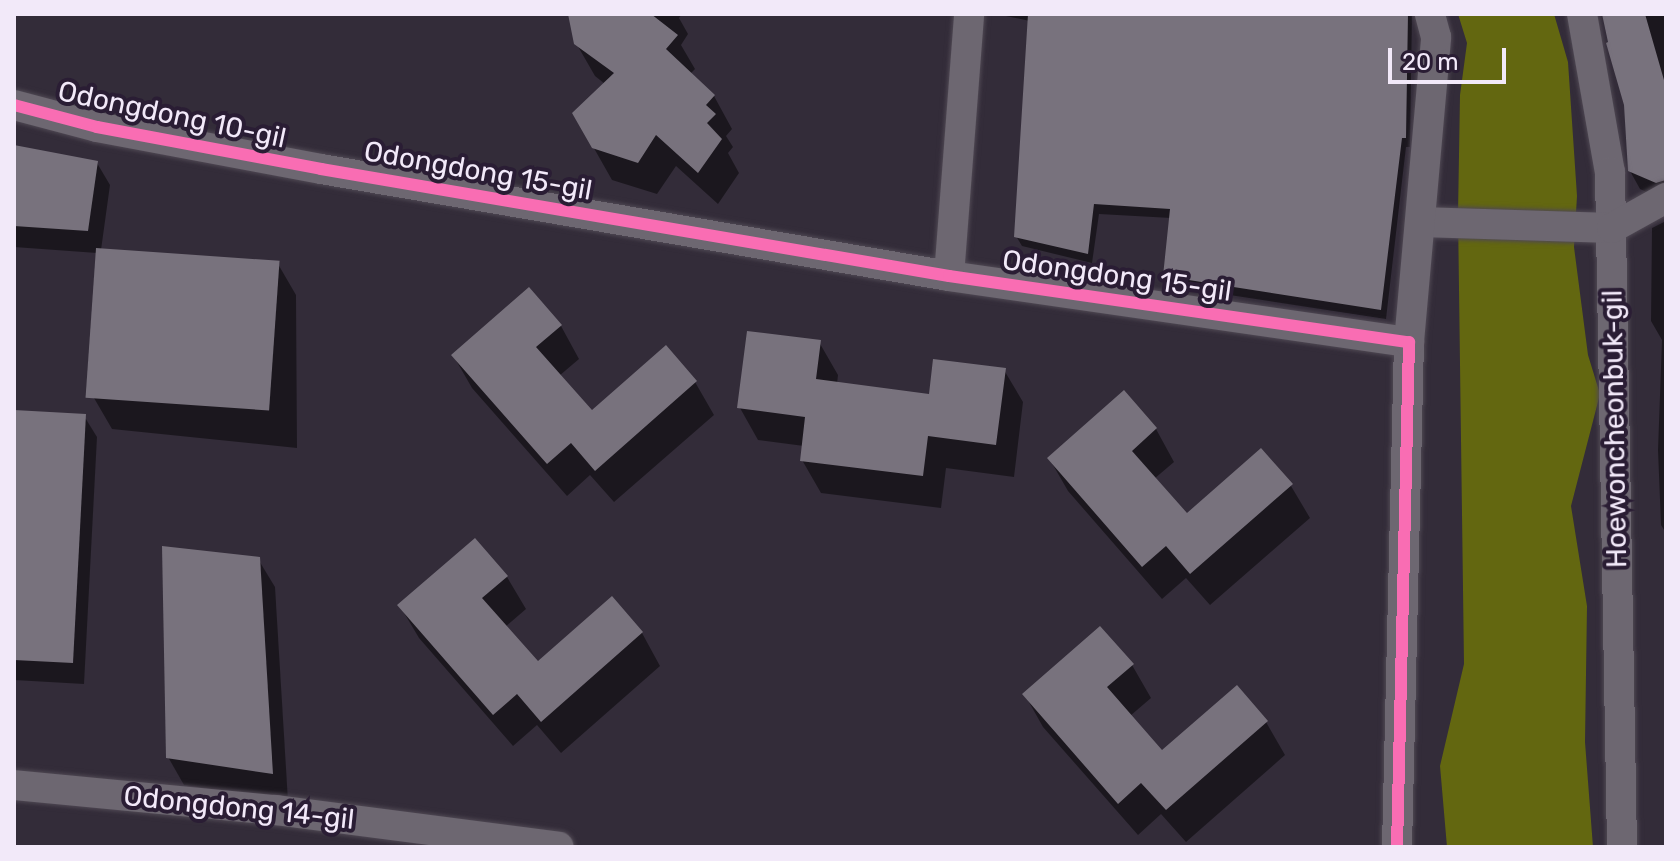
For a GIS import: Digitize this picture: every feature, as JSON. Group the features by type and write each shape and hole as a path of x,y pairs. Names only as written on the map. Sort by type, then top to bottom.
{"street":[{"path":"949,276 969,14"},
{"path":"1397,847 1409,342 1436,37 1430,14"},
{"name":"Hoewoncheonbuk-gil","path":"1582,14 1610,172 1622,847"},
{"name":"Odongdong 10-gil","path":"14,105 97,127 321,169"},
{"name":"Odongdong 15-gil","path":"321,169 949,276 1409,342"},
{"path":"1420,222 1612,228 1666,198"},
{"name":"Odongdong 14-gil","path":"14,785 276,810 559,847"}],"shaded area":[{"path":"1458,14 1554,14 1568,62 1577,196 1574,247 1588,355 1600,394 1571,506 1587,606 1585,742 1593,847 1447,847 1440,766 1464,664 1458,214 1460,95 1467,43"}],"building":[{"path":"568,14 651,14 678,35 666,49 715,95 706,105 716,114 707,123 722,139 698,173 656,135 638,163 592,148 572,113 614,73 574,44"},
{"path":"1028,14 1408,14 1406,138 1402,138 1381,310 1163,276 1170,209 1094,204 1088,254 1014,237"},
{"path":"1602,14 1645,14 1666,87 1666,180 1656,183 1628,171 1624,105 1606,43"},
{"path":"14,145 98,161 88,231 14,226"},
{"path":"96,248 280,261 269,410 86,398"},
{"path":"529,287 562,325 536,347 592,410 666,345 697,381 595,471 571,443 547,464 451,355"},
{"path":"747,331 821,340 816,379 929,394 933,359 1006,368 996,445 928,436 923,476 800,461 805,417 737,408"},
{"path":"1124,390 1157,428 1132,451 1187,513 1261,448 1293,484 1190,574 1166,546 1142,567 1047,458"},
{"path":"14,410 86,414 73,663 14,660"},
{"path":"475,538 508,576 482,598 538,661 612,596 643,632 541,722 517,694 493,715 397,605"},
{"path":"162,546 260,557 273,774 166,758"},
{"path":"1100,626 1134,664 1107,687 1162,750 1237,685 1268,721 1166,810 1141,783 1118,804 1022,694"}],"cycle path":[{"path":"14,105 97,127 321,169 949,276 1409,342 1397,847"}]}
